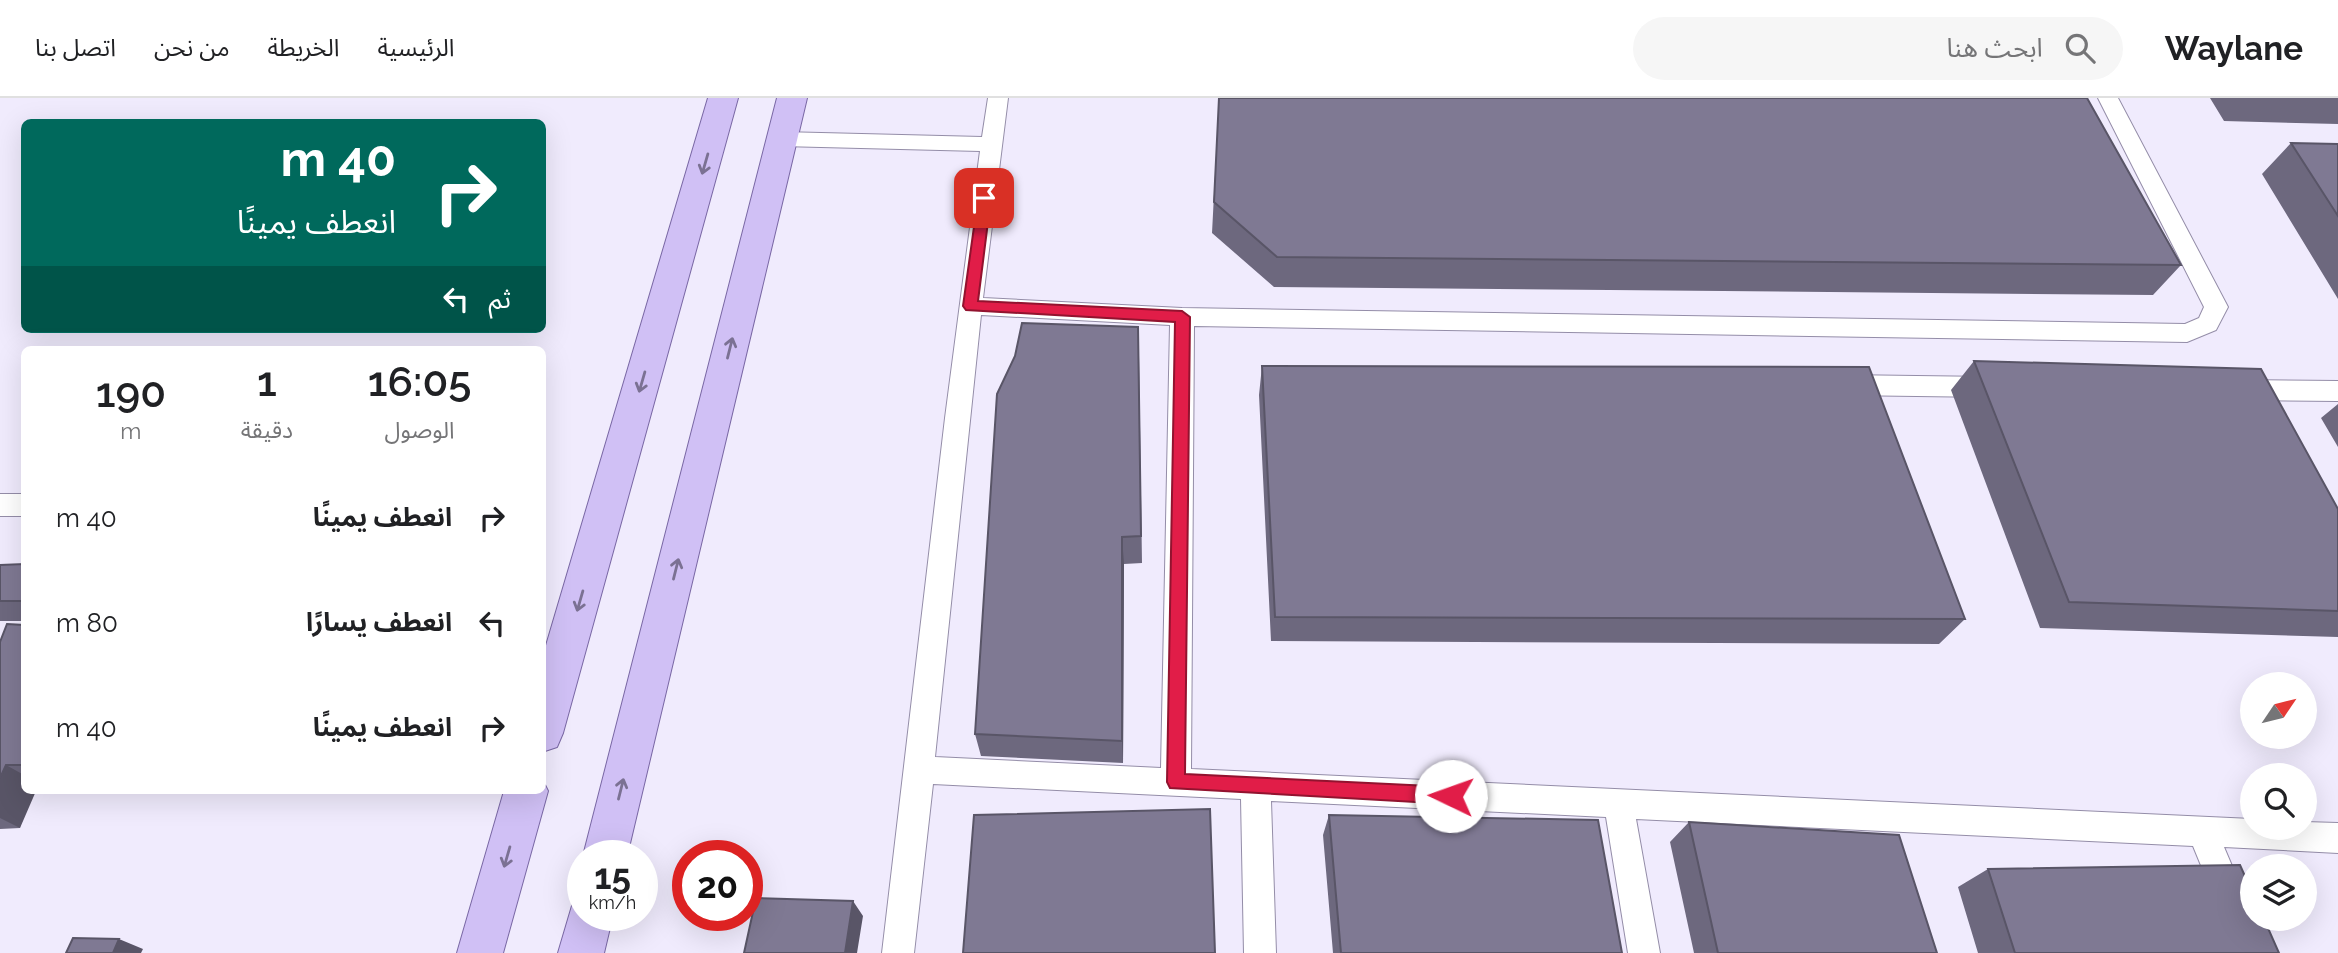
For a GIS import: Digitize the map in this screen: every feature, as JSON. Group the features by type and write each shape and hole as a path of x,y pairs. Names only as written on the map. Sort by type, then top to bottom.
{"main road":[{"path":"546,719 723,98"},
{"path":"609,840 792,98"},
{"path":"480,953 525,794"},
{"path":"581,953 586,931"}],"lane":[{"path":"898,953 921,770 971,306 998,98"},
{"path":"971,306 1182,317 2187,332 2208,324 2216,307 2108,98"},
{"path":"781,139 991,144"},
{"path":"1176,782 1182,317"},
{"path":"1815,384 2010,387"},
{"path":"2218,390 2338,391"},
{"path":"2246,390 2259,413"},
{"path":"0,505 21,505"},
{"path":"921,770 1619,804 1886,828 2203,832 2338,838"},
{"path":"1256,786 1260,953"},
{"path":"1619,804 1644,953"},
{"path":"2203,832 2253,953"}],"building":[{"path":"1219,98 2087,98 2181,265 1277,257 1214,202"},
{"path":"2291,143 2338,144 2338,216"},
{"path":"1022,323 1138,327 1141,536 1122,537 1122,741 975,734 997,394 1015,356"},
{"path":"1974,361 2261,369 2338,509 2338,611 2069,602"},
{"path":"1262,366 1869,367 1965,619 1275,617"},
{"path":"21,564 21,601 0,601 0,565"},
{"path":"7,624 21,625 21,765 6,765 0,778 0,642"},
{"path":"1210,809 1215,953 963,953 974,815"},
{"path":"1329,815 1598,820 1622,953 1341,953"},
{"path":"1689,822 1899,835 1937,953 1718,953"},
{"path":"2240,865 2240,931 2269,931 2279,953 2015,953 1988,869"},
{"path":"763,898 853,901 845,953 744,953 749,931 763,931"},
{"path":"73,938 119,939 113,953 66,953"}],"route":[{"path":"984,198 971,306 1182,317 1176,782 1451,796"}]}
